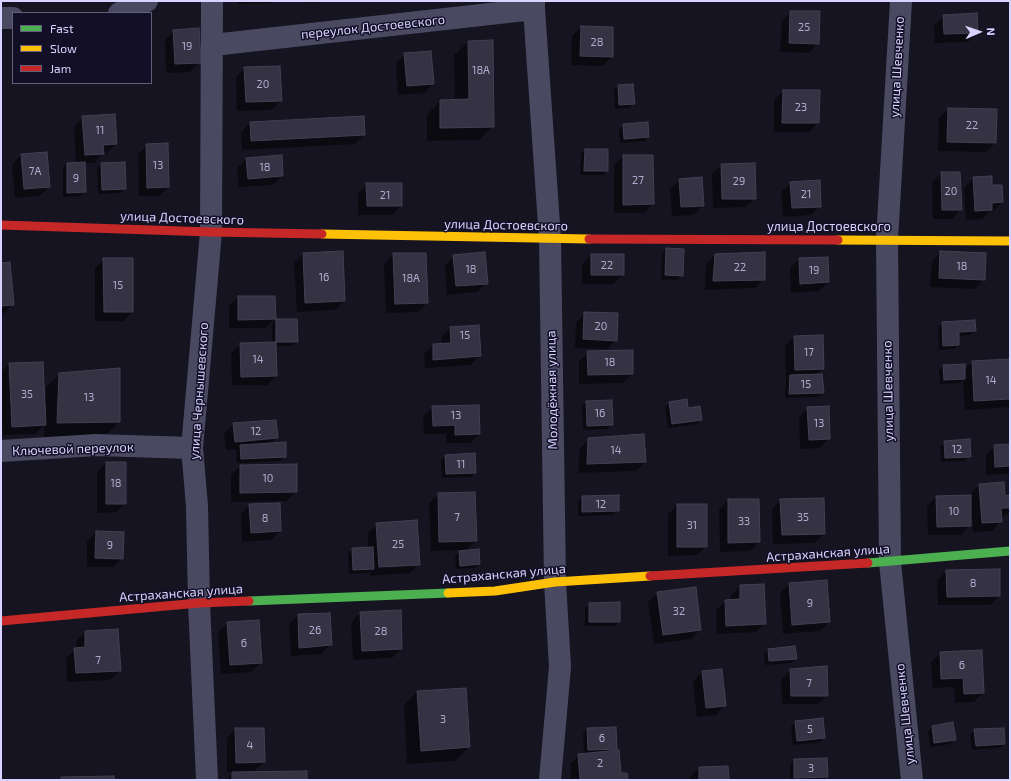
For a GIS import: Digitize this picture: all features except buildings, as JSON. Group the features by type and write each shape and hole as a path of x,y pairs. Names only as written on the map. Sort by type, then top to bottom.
{"street":[{"path":"121,12 147,1"},
{"name":"улица Чернышевского","path":"207,780 197,506 192,448 211,232 212,1"},
{"name":"улица Шевченко","path":"900,1 886,240 890,562 912,780"},
{"name":"переулок Достоевского","path":"213,45 534,5"},
{"name":"Молодёжная улица","path":"534,5 550,239 555,582 560,667 550,780"},
{"path":"1,18 12,18"},
{"name":"улица Достоевского","path":"1,225 211,232 550,239 1010,241"},
{"name":"Ключевой переулок","path":"1,451 96,445 192,448"},
{"name":"Астраханская улица","path":"1,621 200,603 495,591 555,582 890,562 1010,551"}],"traffic: fast":[{"path":"868,563 1010,551"},
{"path":"249,601 448,593"}],"traffic: slow":[{"path":"322,234 589,239"},
{"path":"838,240 1010,241"},
{"path":"448,593 495,591 555,582 650,576"}],"traffic: jam":[{"path":"1,225 322,234"},
{"path":"589,239 838,240"},
{"path":"650,576 868,563"},
{"path":"1,621 199,603 249,601"}]}
